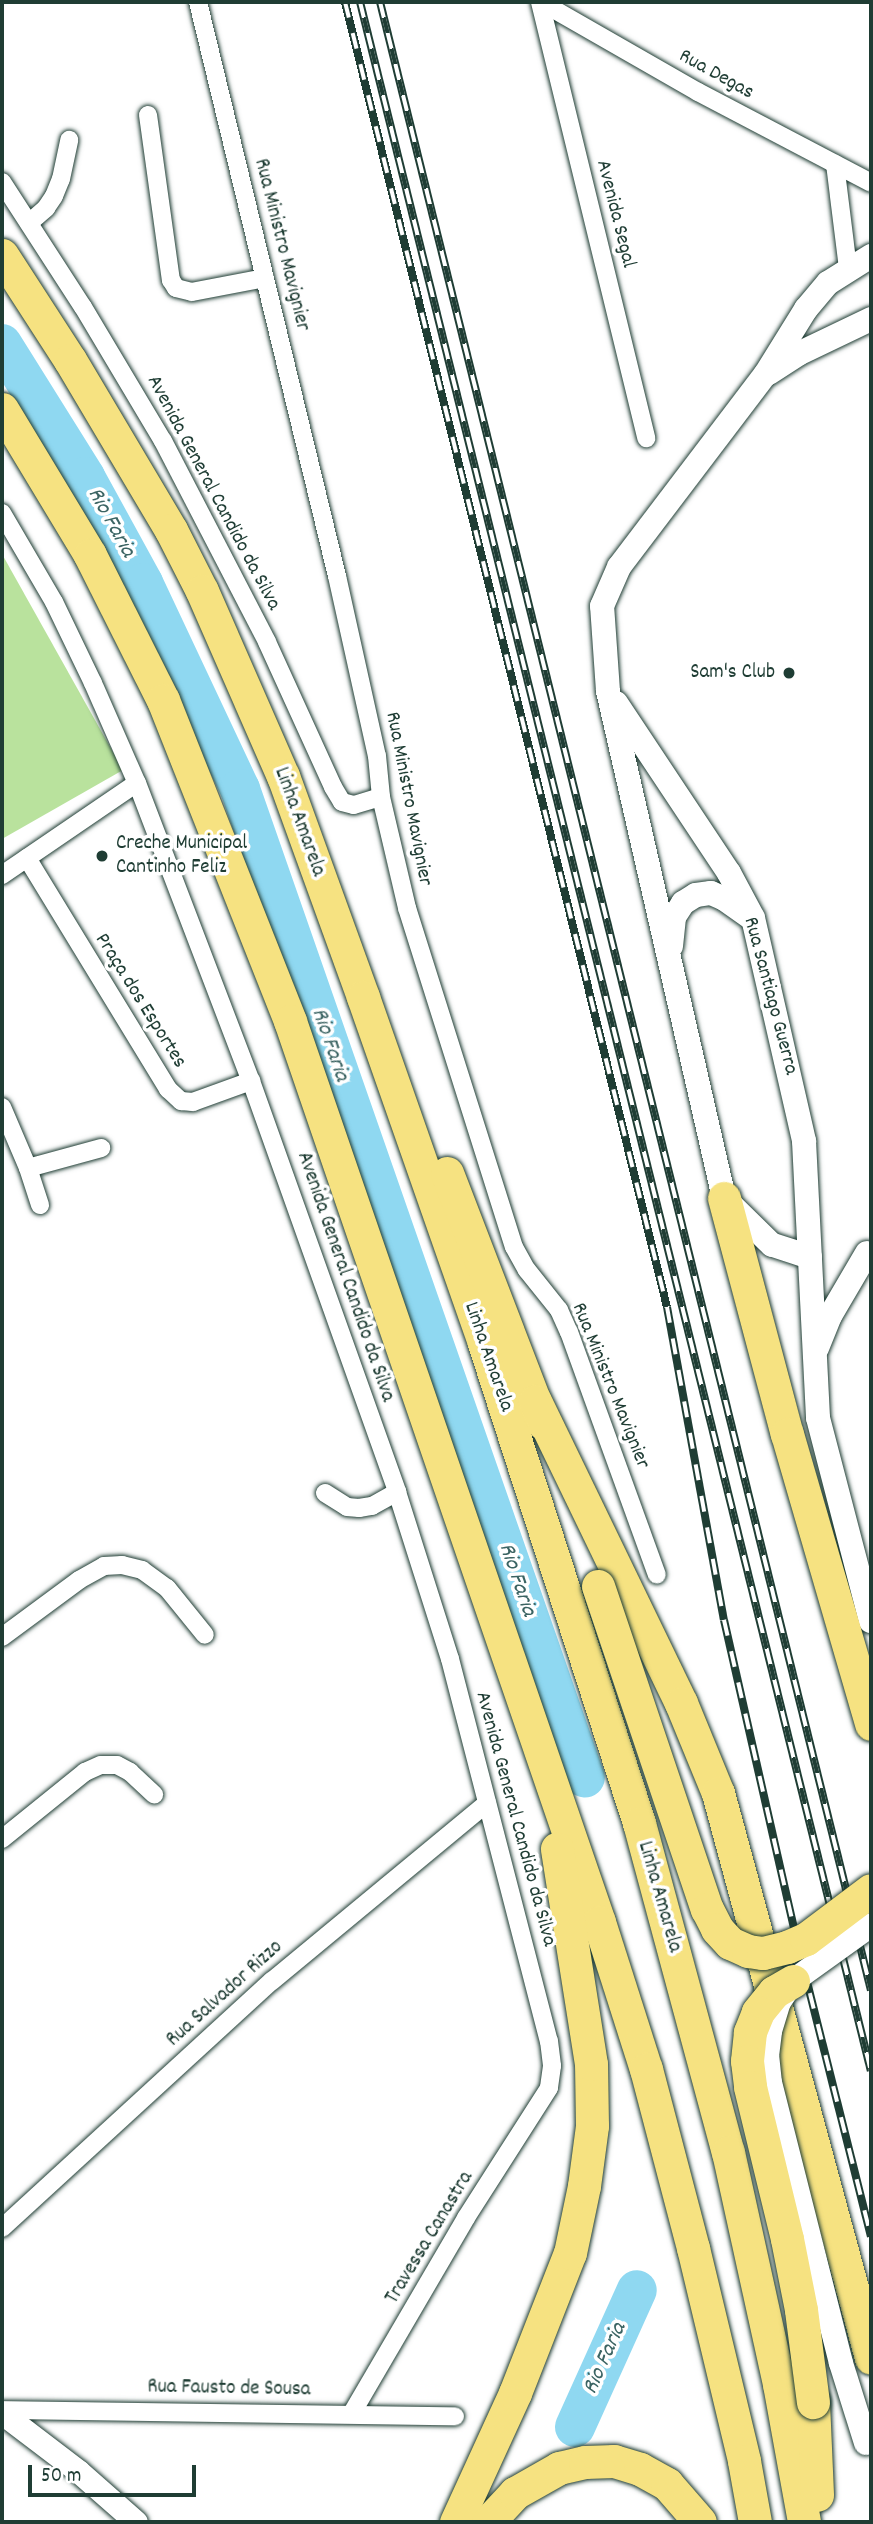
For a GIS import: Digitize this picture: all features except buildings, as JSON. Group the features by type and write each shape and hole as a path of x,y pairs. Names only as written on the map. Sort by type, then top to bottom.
{"highway":[{"name":"Linha Amarela","path":"2,255 70,360 171,530 202,591 283,776 363,997 484,1343 639,1823 728,2152 779,2384 804,2522"},
{"path":"2,409 90,555 129,628 195,775 290,1021 541,1753 646,2069 694,2248 744,2462 755,2522"},
{"path":"363,997 423,1109 535,1401 707,1909 717,1929 730,1943 748,1951 763,1953 787,1947 806,1939 871,1890"},
{"path":"724,1198 787,1434 871,1724"},
{"path":"535,1401 681,1703 718,1793 871,2358"},
{"path":"456,2522 515,2393 570,2253 584,2186 592,2126 591,2064 584,2006 541,1753"},
{"path":"793,1982 774,1992 758,2012 750,2032 747,2061 750,2087 797,2286 813,2402 818,2522"},
{"path":"488,2522 515,2493 559,2468 585,2462 614,2461 640,2469 667,2484 700,2522"}],"main road":[{"name":"Rua Santiago Guerra","path":"724,1198 608,691 601,628 602,606 619,567 765,375 806,309 828,283 871,256"},
{"name":"Rua Santiago Guerra","path":"765,375 798,354 864,323"},
{"name":"Rua Santiago Guerra","path":"608,691 729,873 753,918 804,1141 818,1418 871,1621"},
{"path":"670,961 674,917 683,903 696,895 711,893 753,918"},
{"path":"724,1198 772,1245 810,1257"},
{"path":"814,1355 830,1316 867,1254"},
{"path":"869,2449 841,2362 770,2084 770,2031 779,2002 793,1982 871,1925"}],"street":[{"name":"Rua Ministro Mavignier","path":"198,2 337,576 377,756 381,797 407,908 514,1247 527,1270 559,1310 569,1332 657,1575"},
{"name":"Rua Degas","path":"541,2 698,92 871,183"},
{"name":"Avenida Segal","path":"541,2 646,438"},
{"path":"149,115 171,279 176,288 192,292 265,278"},
{"path":"29,223 46,208 54,195 61,179 69,140"},
{"path":"835,164 848,268"},
{"name":"Avenida General Candido da Silva","path":"2,182 163,441 267,642 332,787 342,802 354,805 381,797"},
{"name":"Avenida General Candido da Silva","path":"2,513 54,602 137,783 251,1081 397,1492 450,1660 549,2041 552,2066 549,2088"},
{"path":"2,875 137,783"},
{"name":"Praça dos Esportes","path":"27,858 167,1089 181,1101 193,1102 251,1081"},
{"path":"2,1107 28,1168 40,1205"},
{"path":"28,1168 101,1148"},
{"path":"326,1493 347,1507 359,1508 372,1506 397,1492"},
{"path":"2,1637 79,1580 104,1566 122,1565 142,1570 167,1588 205,1635"},
{"path":"2,1839 85,1772 102,1765 117,1765 130,1772 154,1794"},
{"name":"Rua Salvador Rizzo","path":"2,2228 272,1981 487,1803"},
{"name":"Travessa Canastra","path":"352,2413 466,2218 549,2088"},
{"path":"2,2411 78,2471 136,2522"},
{"name":"Rua Fausto de Sousa","path":"2,2411 455,2416"}],"green space":[{"path":"2,554 123,770 2,839"}],"waterway":[{"name":"Rio Faria","path":"2,344 85,477 143,583 240,789 585,1778"},
{"name":"Rio Faria","path":"575,2427 637,2290"}],"railway":[{"path":"345,2 667,1307 724,1620 802,1962 871,2236"},
{"path":"360,2 871,2071"},
{"path":"380,2 871,1990"}],"place":[{"name":"Sam's Club","path":"789,673"},
{"name":"Creche Municipal Cantinho Feliz","path":"102,856"}]}
